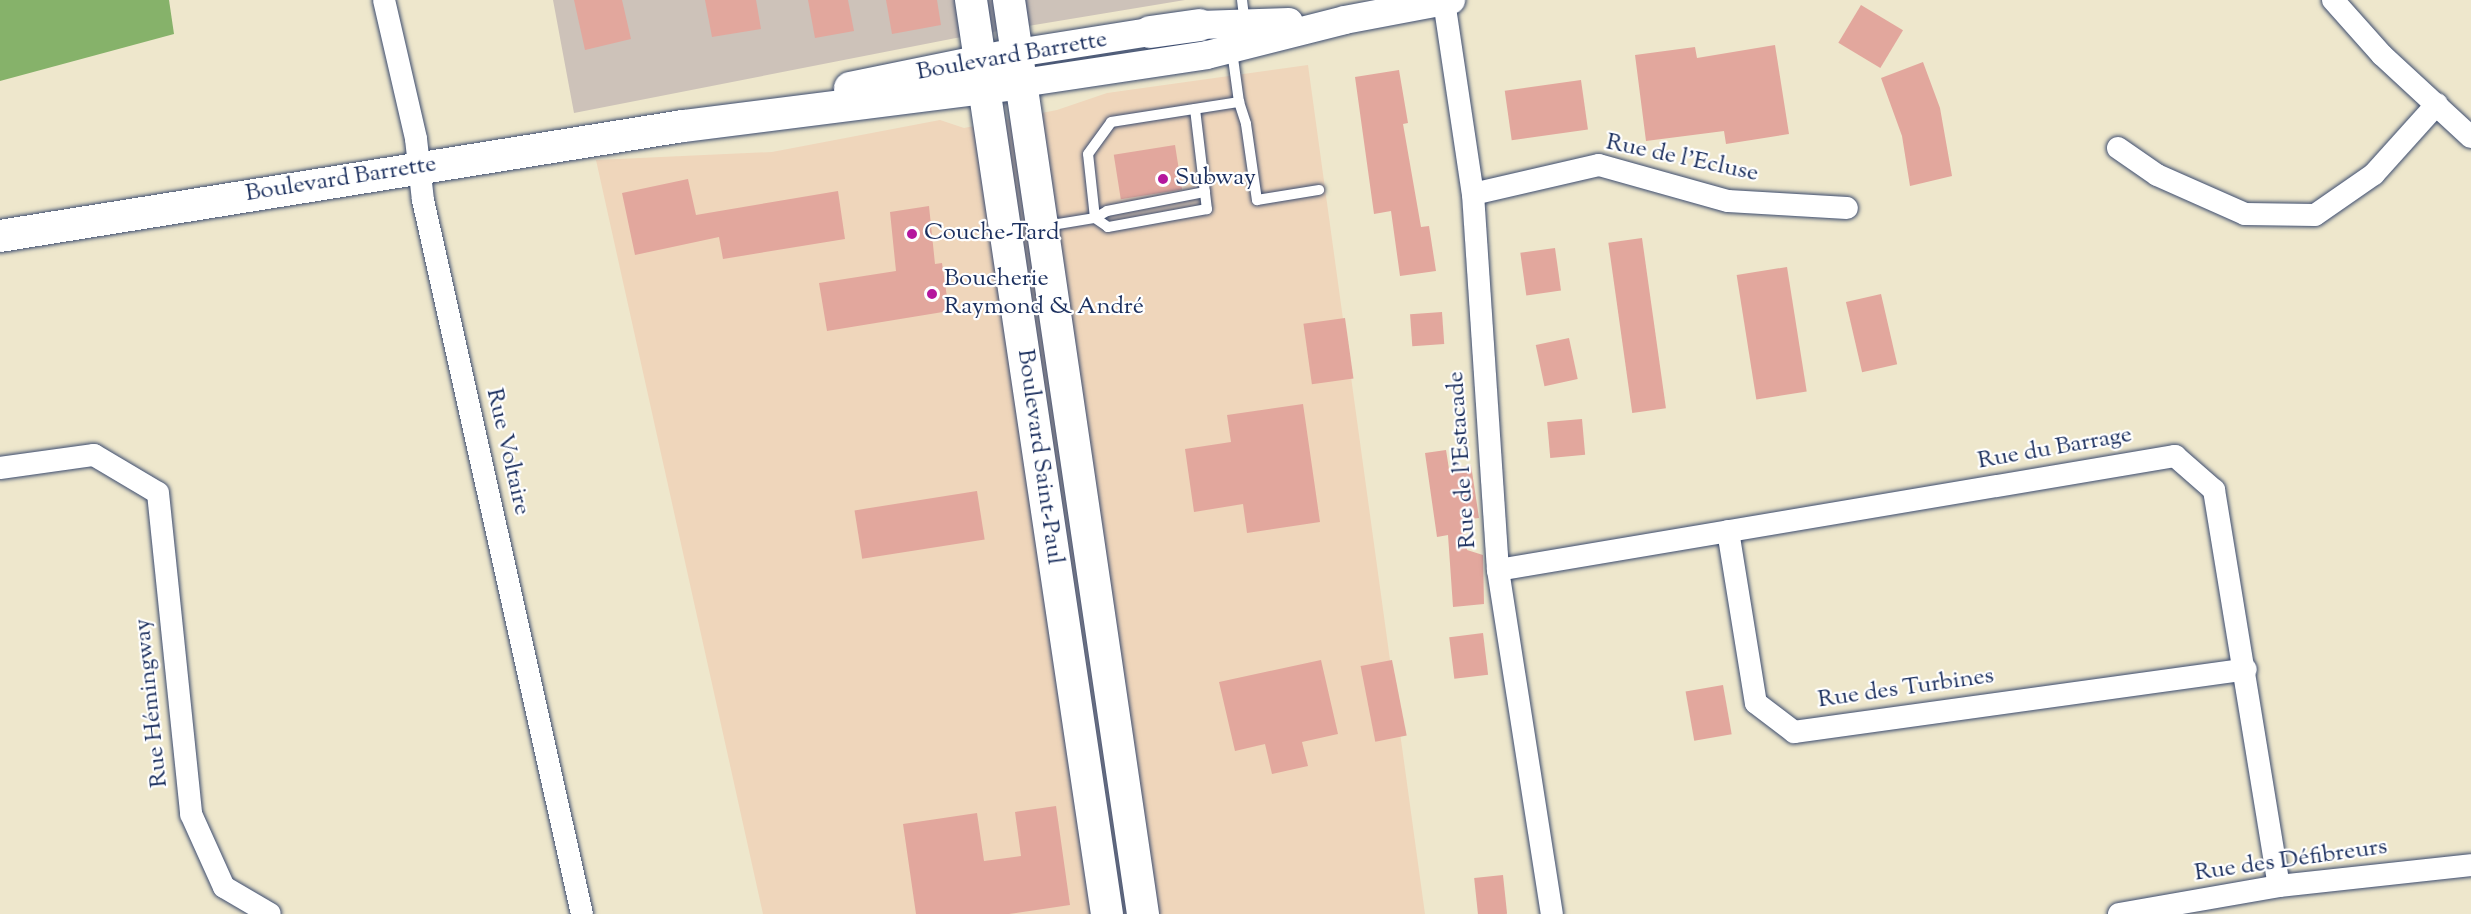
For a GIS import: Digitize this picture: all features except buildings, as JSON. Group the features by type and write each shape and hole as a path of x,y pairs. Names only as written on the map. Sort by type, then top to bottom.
{"main road":[{"name":"Boulevard Saint-Paul","path":"971,0 1107,914"},
{"name":"Boulevard Saint-Paul","path":"1009,0 1143,914"},
{"name":"Boulevard Barrette","path":"1150,33 1200,25"},
{"name":"Boulevard Barrette","path":"0,236 683,126 982,74 1017,53"},
{"name":"Boulevard Barrette","path":"982,74 1022,83"}],"street":[{"name":"Rue Voltaire","path":"384,0 416,139 423,200 582,914"},
{"name":"Boulevard Barrette","path":"1022,83 1232,49 1345,20 1446,0"},
{"name":"Rue de l'Estacade","path":"1446,0 1473,194 1498,570 1552,914"},
{"path":"2333,0 2382,55 2471,137"},
{"name":"Boulevard Barrette","path":"1200,25 1243,12 1345,20"},
{"name":"Boulevard Barrette","path":"1017,53 1150,33"},
{"path":"2118,148 2157,175 2245,214 2315,215 2374,174 2437,104"},
{"name":"Rue de l'Ecluse","path":"1473,194 1599,165 1728,201 1847,208"},
{"name":"Rue Hémingway","path":"0,468 94,455 125,471 158,493 191,814 224,887 270,914"},
{"name":"Rue du Barrage","path":"1498,570 2175,456 2214,490 2246,669 2279,886"},
{"name":"Rue des Turbines","path":"1728,531 1756,703 1794,732 2246,669"},
{"name":"Rue des Défibreurs","path":"2119,914 2279,886 2470,872"}],"lane":[{"path":"1243,12 1232,49 1257,200 1318,190"},
{"path":"1195,109 1207,209 1108,227 1095,218 1088,154 1111,122 1239,102"},
{"path":"1043,226 1095,218 1107,211 1205,192"}],"shaded area":[{"path":"553,0 1185,0 956,38 574,113"},
{"path":"1308,65 1425,914 763,914 596,160 772,152 940,120 964,128 1057,110 1107,93"}],"green space":[{"path":"0,0 169,0 174,34 0,81"}],"place":[{"name":"Subway","path":"1163,179"},
{"name":"Couche-Tard","path":"912,234"},
{"name":"Boucherie Raymond & André","path":"932,294"}]}
